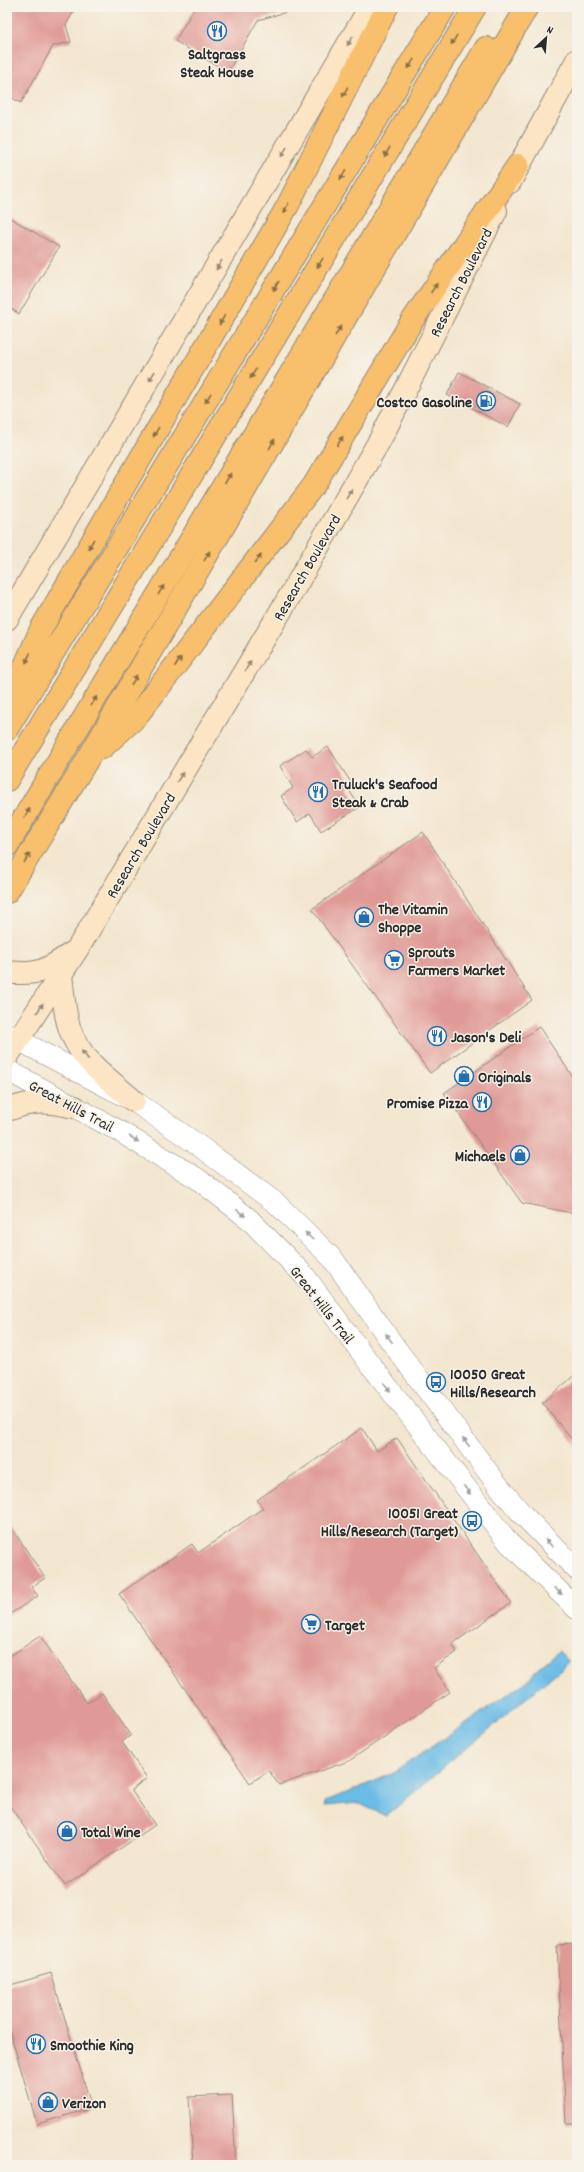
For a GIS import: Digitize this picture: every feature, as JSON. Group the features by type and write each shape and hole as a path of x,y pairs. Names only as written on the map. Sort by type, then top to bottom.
{"highway":[{"path":"7,707 41,629 273,232 387,7"},
{"path":"7,729 445,7"},
{"path":"7,780 474,7"},
{"path":"7,846 510,7"},
{"path":"7,892 86,762 527,7"},
{"path":"86,762 136,717 314,485 412,321 518,165"}],"main road":[{"path":"7,619 370,7"},
{"name":"Research Boulevard","path":"11,1044 61,975 78,948 291,594 381,438 518,165 577,60"},
{"path":"7,972 26,975 48,969 78,948"},
{"path":"61,975 67,1020 75,1042 90,1061 134,1101"},
{"path":"7,1110 25,1104 46,1101 75,1107"}],"street":[{"name":"Great Hills Trail","path":"11,1044 134,1101 204,1149 276,1204 333,1259 392,1344 497,1484 522,1514 577,1570"},
{"name":"Great Hills Trail","path":"7,1070 119,1131 198,1179 249,1219 304,1275 376,1373 509,1543 577,1609"}],"water":[{"path":"559,1651 569,1662 386,1816 358,1803 325,1806 325,1802 392,1774 530,1679 535,1671"}],"building":[{"path":"7,7 76,7 66,25 71,42 53,46 21,103 7,95"},
{"name":"Saltgrass Steak House","path":"195,7 290,7 290,11 258,20 228,72 175,41"},
{"path":"7,216 59,247 19,314 7,306"},
{"name":"Costco Gasoline","path":"459,372 520,404 508,427 447,395"},
{"name":"Truluck's Seafood Steak & Crab","path":"328,747 352,784 347,787 360,807 321,831 310,813 297,822 281,796 293,788 280,766 306,749 312,757"},
{"path":"423,832 532,1000 430,1073 312,909"},
{"path":"539,1027 577,1083 577,1214 522,1203 444,1093"},
{"path":"577,1373 577,1446 542,1403"},
{"name":"Target","path":"362,1428 377,1451 397,1438 511,1603 452,1644 457,1652 434,1668 450,1692 349,1761 279,1785 269,1771 250,1783 119,1594 192,1544 198,1553 263,1508 257,1500"},
{"path":"7,1521 45,1578 31,1587 38,1596 7,1616"},
{"path":"40,1636 87,1703 102,1693 131,1735 122,1742 147,1778 131,1790 155,1825 65,1886 7,1802 7,1658"},
{"path":"577,1944 577,2124 566,2124 557,1945"},
{"path":"51,1973 92,2108 37,2124 7,2022 7,1986"},
{"path":"232,2095 236,2165 193,2165 189,2097"}],"place":[{"name":"Saltgrass Steak House","path":"217,31"},
{"name":"Costco Gasoline","path":"486,401"},
{"name":"Truluck's Seafood Steak & Crab","path":"318,792"},
{"name":"The Vitamin Shoppe","path":"364,917"},
{"name":"Sprouts Farmers Market","path":"394,960"},
{"name":"Jason's Deli","path":"437,1036"},
{"name":"Originals","path":"464,1076"},
{"name":"Promise Pizza","path":"482,1102"},
{"name":"Michaels","path":"520,1155"},
{"name":"10050 Great Hills/Research","path":"436,1382"},
{"name":"10051 Great Hills/Research (Target)","path":"472,1521"},
{"name":"Target","path":"311,1624"},
{"name":"Total Wine","path":"67,1831"},
{"name":"Smoothie King","path":"36,2044"},
{"name":"Verizon","path":"48,2102"}]}
